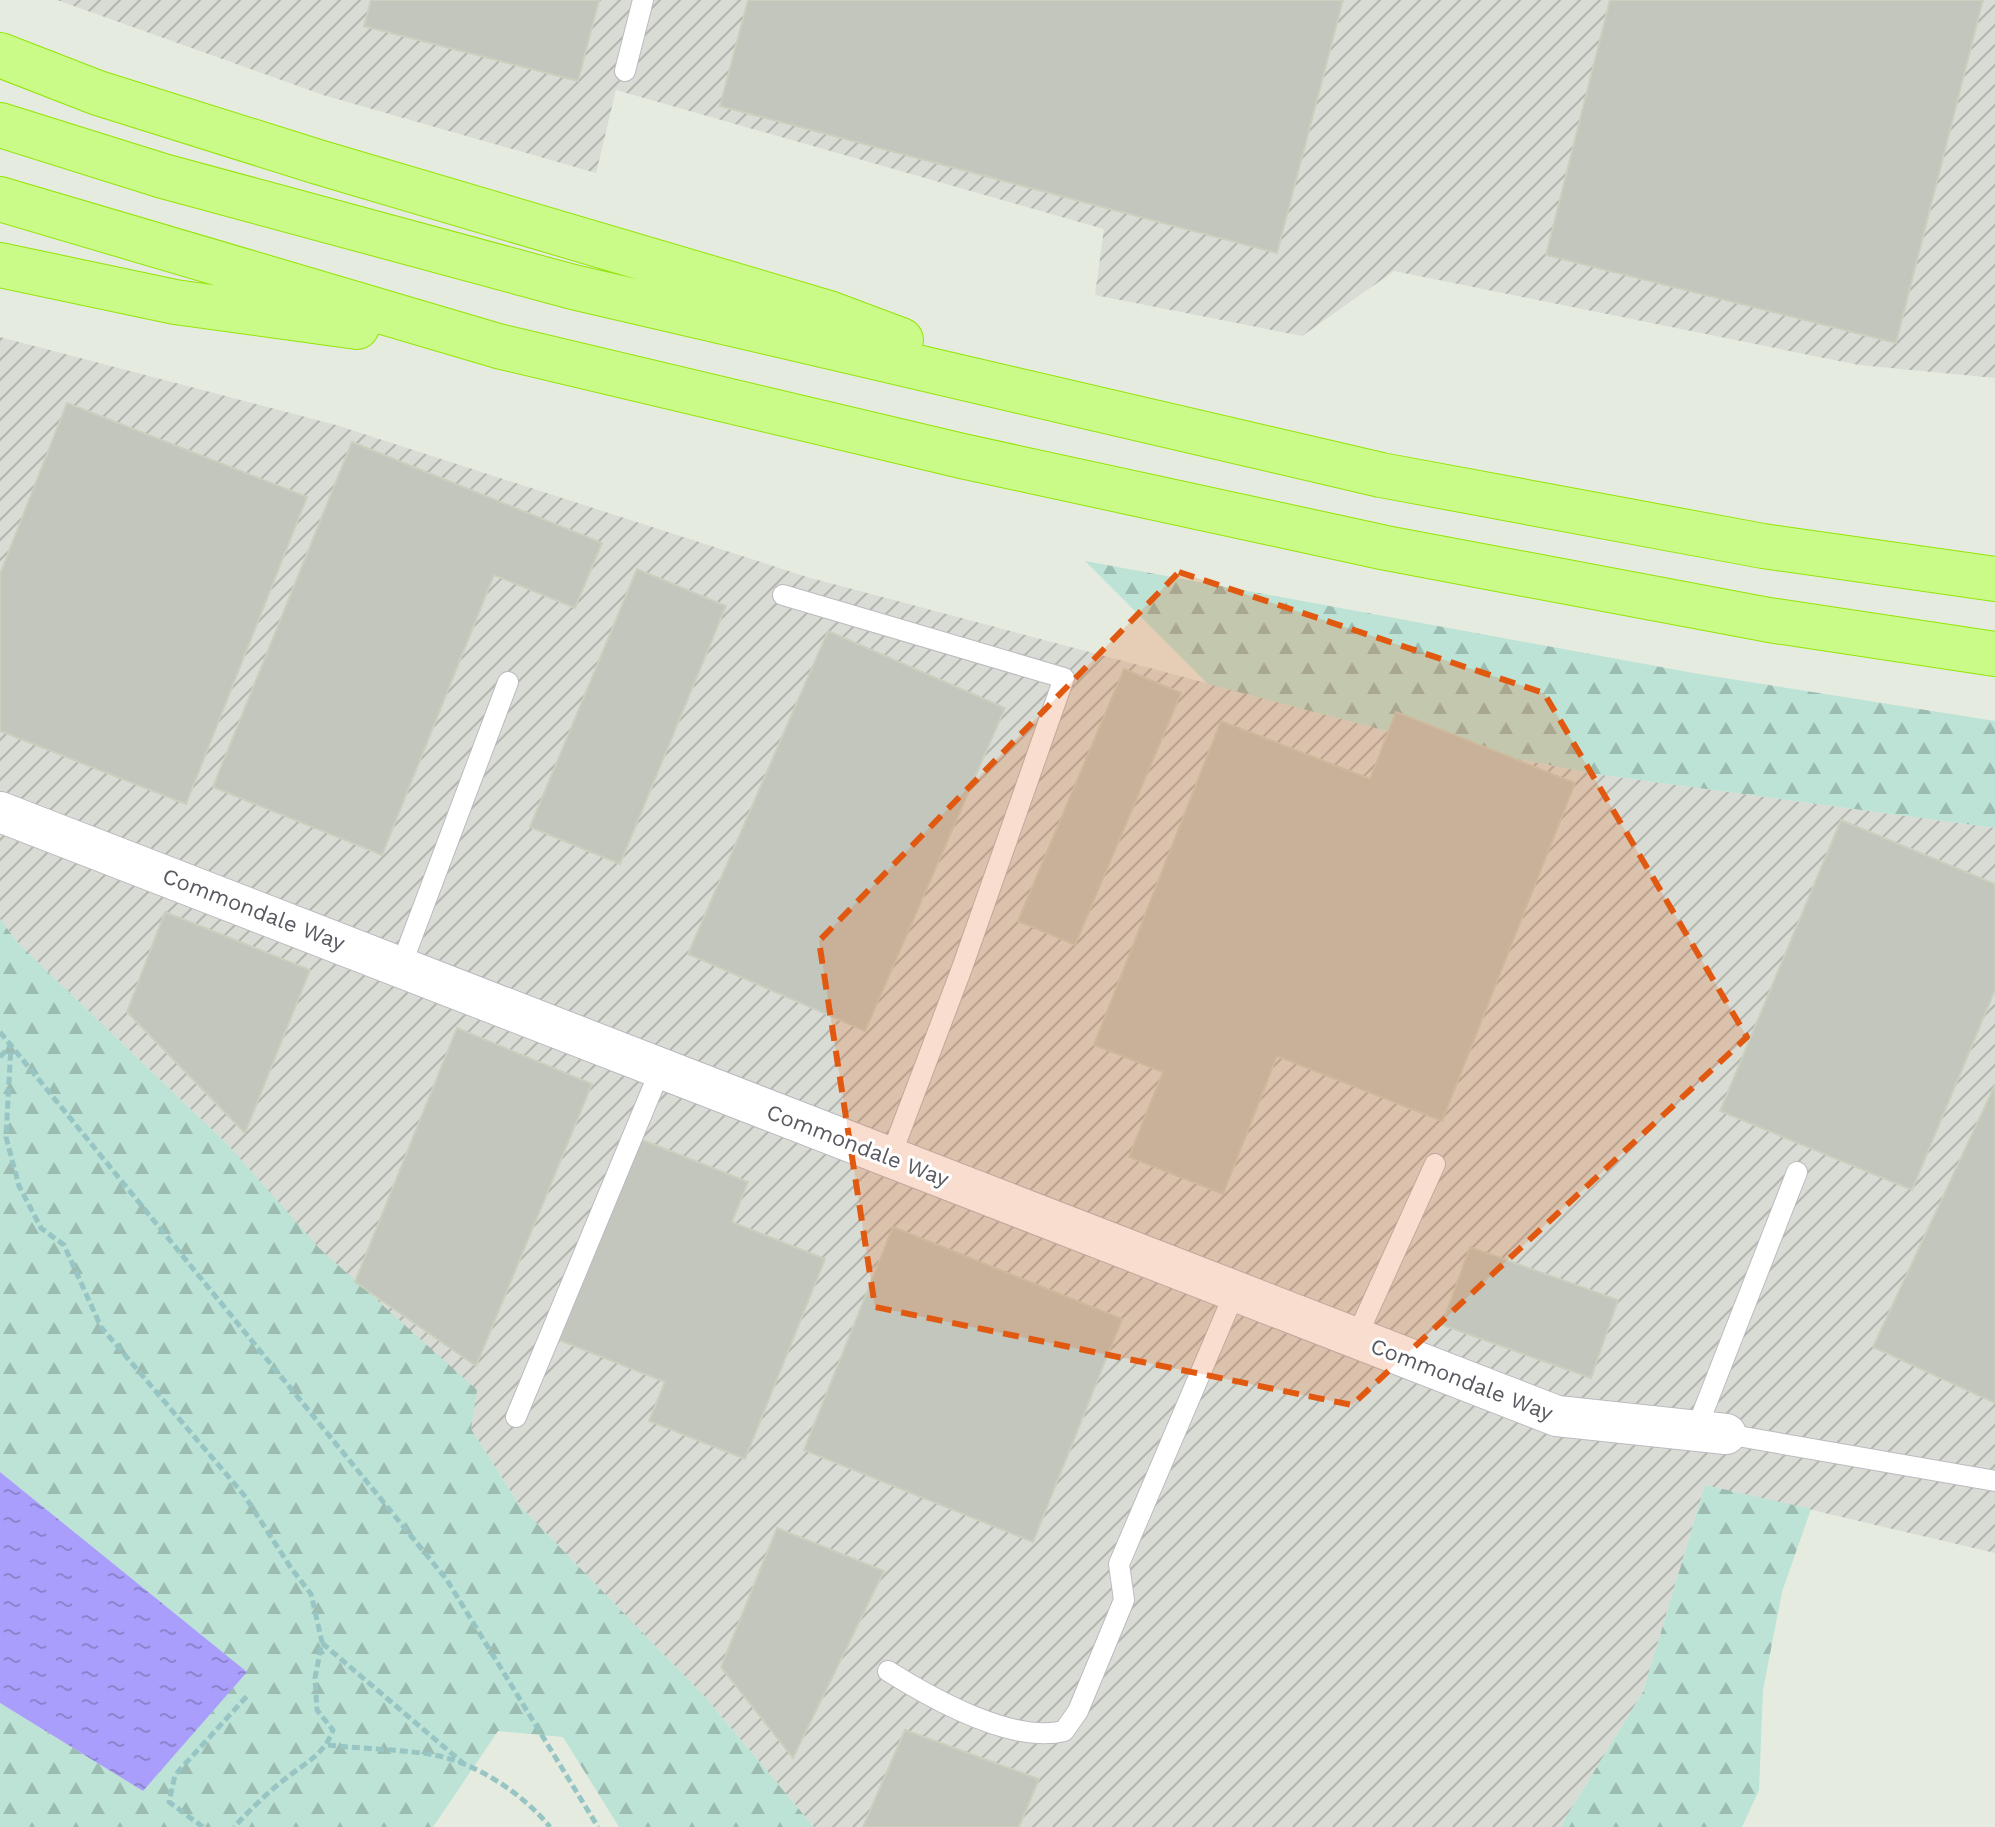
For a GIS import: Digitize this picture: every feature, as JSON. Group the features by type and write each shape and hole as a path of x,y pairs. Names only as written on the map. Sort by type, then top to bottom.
{"highway":[{"path":"0,55 98,93 289,153 829,313 1064,402"},
{"path":"0,125 163,176 573,287 1396,478 1763,546 1995,579"},
{"path":"0,199 498,346 962,456 1386,548 1769,620 1995,654"},
{"path":"0,265 175,302 498,346"}],"street":[{"name":"Commondale Way","path":"0,812 1557,1416 1711,1432"}],"lane":[{"path":"625,71 643,0"},
{"path":"783,595 1064,678 962,968 890,1158"},
{"path":"401,966 508,682"},
{"path":"516,1417 661,1068"},
{"path":"1356,1338 1435,1164"},
{"path":"1797,1172 1711,1432 1995,1481"},
{"path":"888,1671 934,1699 989,1721 1047,1736 1064,1731 1078,1711 1124,1600 1119,1564 1235,1292"}],"path":[{"path":"0,1032 447,1580 598,1827"},
{"path":"0,1057 11,1045"},
{"path":"11,1045 6,1137 19,1186 41,1228 64,1245 101,1327 244,1495 311,1594 322,1642 315,1678 317,1710 333,1730 328,1745 312,1761 285,1779 234,1827"},
{"path":"322,1642 467,1766"},
{"path":"203,1827 169,1802 175,1775 210,1733 247,1696"},
{"path":"328,1745 436,1755 467,1766 506,1787 550,1827"}],"highlighted area":[{"path":"1179,572 1544,693 1747,1037 1352,1405 875,1307 819,941"}],"shaded area":[{"path":"57,0 1995,0 1995,378 1859,365 1394,271 1302,336 1095,295 1104,229 616,90 596,173 323,95"},
{"path":"0,337 336,425 807,577 1417,739 1595,774 1995,828 1995,1553 1705,1485 1643,1692 1560,1827 814,1827 705,1697 520,1506 471,1429 228,1145 19,944 0,919"}],"green space":[{"path":"1085,561 1699,674 1995,721 1995,828 1595,774 1417,739 1208,684"},
{"path":"0,919 19,944 228,1145 319,1248 477,1390 471,1429 520,1506 705,1697 814,1827 619,1827 563,1737 498,1731 433,1827 0,1827 0,1703 143,1791 246,1672 0,1472"},
{"path":"1705,1485 1811,1509 1782,1592 1763,1690 1759,1790 1742,1827 1560,1827 1643,1692"}],"water":[{"path":"0,1472 247,1672 143,1791 0,1703"}],"building":[{"path":"371,0 599,0 578,81 364,26"},
{"path":"748,0 1343,0 1277,253 720,106"},
{"path":"1610,0 1983,0 1896,343 1546,255"},
{"path":"67,403 307,497 186,804 0,731 0,574"},
{"path":"352,442 602,543 575,608 494,575 382,855 213,787"},
{"path":"637,569 726,606 620,864 530,827"},
{"path":"828,631 1005,708 865,1031 688,954"},
{"path":"1124,669 1181,693 1075,945 1018,921"},
{"path":"1396,712 1575,783 1442,1121 1277,1056 1223,1194 1129,1157 1163,1072 1094,1045 1221,721 1370,779"},
{"path":"1841,820 1995,884 1995,990 1912,1190 1720,1111"},
{"path":"165,912 310,970 245,1133 127,1012"},
{"path":"457,1028 592,1084 476,1366 355,1282"},
{"path":"1995,1085 1995,1403 1873,1347"},
{"path":"640,1139 748,1182 732,1222 825,1259 745,1459 649,1421 665,1382 559,1340"},
{"path":"893,1227 1122,1319 1033,1542 804,1450"},
{"path":"1470,1247 1618,1300 1591,1378 1442,1325"},
{"path":"777,1528 884,1571 793,1758 721,1667"},
{"path":"905,1730 1039,1779 1019,1827 863,1827"}]}
